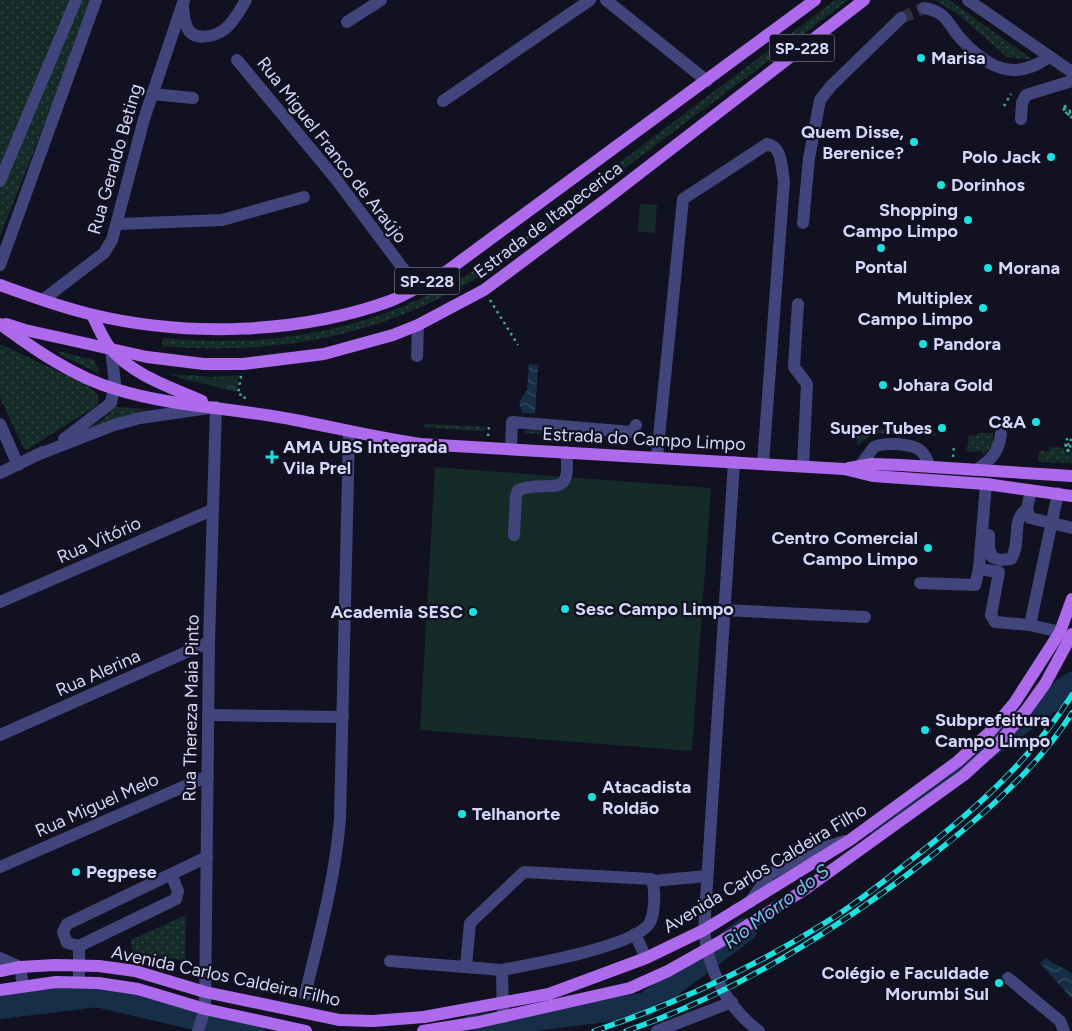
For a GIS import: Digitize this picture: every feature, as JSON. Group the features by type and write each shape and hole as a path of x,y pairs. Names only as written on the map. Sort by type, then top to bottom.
{"main road":[{"name":"Estrada de Itapecerica","path":"0,285 92,315 197,328 256,328 320,319 391,301 447,271 707,81 814,0"},
{"name":"Estrada de Itapecerica","path":"0,323 147,358 204,364 258,363 324,354 394,334 418,325 484,290 605,200 864,0"},
{"name":"Estrada do Campo Limpo","path":"92,315 111,349 132,368 151,379 216,407"},
{"name":"Estrada do Campo Limpo","path":"0,323 68,368 115,389 161,400 294,420 349,432 421,444 844,469 874,476 990,485 1072,496"},
{"path":"844,469 872,464 1072,476"},
{"name":"Avenida Carlos Caldeira Filho","path":"423,1031 503,1017 630,988 706,951 804,890 964,775 999,743 1045,684 1066,633 1072,599"},
{"name":"Avenida Carlos Caldeira Filho","path":"0,971 20,967 79,966 135,972 205,992 348,1020 374,1021 424,1016 502,1004 549,994 646,958 704,930 850,840 957,762 989,733 1066,633"},
{"name":"Avenida Carlos Caldeira Filho","path":"0,990 23,985 56,982 79,982 138,989 205,1009 306,1031"}],"street":[{"path":"0,182 76,0"},
{"path":"0,265 96,0"},
{"path":"183,2 185,22 190,32 196,36 205,37 225,29 246,0"},
{"path":"348,22 381,0"},
{"path":"443,101 590,0"},
{"path":"606,0 707,81"},
{"path":"968,0 1072,72"},
{"name":"Rua Geraldo Beting","path":"44,299 104,253 112,240 118,224 125,188 152,94 183,2"},
{"path":"924,8 939,12 976,54 1004,70 1024,69 1039,64 1049,57"},
{"path":"804,223 809,158 820,100 831,86 901,18"},
{"name":"Rua Miguel Franco de Araújo","path":"238,60 335,178 417,287"},
{"path":"1021,119 1022,103 1026,95 1072,81"},
{"path":"152,94 193,98"},
{"path":"657,457 683,199 767,144 774,145 778,150 784,181 763,463"},
{"path":"118,224 222,220 304,197"},
{"path":"798,304 794,367 806,384 803,466"},
{"path":"417,356 418,325"},
{"path":"37,455 111,403 115,389 111,349"},
{"path":"0,473 37,455 114,425 140,418 216,407"},
{"name":"Rua Thereza Maia Pinto","path":"198,1031 205,1009 209,642 216,407"},
{"path":"511,449 512,422 632,432 636,425"},
{"path":"0,424 18,465"},
{"path":"305,995 337,853 343,717 349,432"},
{"path":"976,470 990,460 997,451 1001,434"},
{"path":"860,466 874,447 882,445 917,448 925,456 930,467"},
{"path":"514,535 518,490 525,487 557,486 563,482 569,472 566,452"},
{"path":"734,462 704,930 706,951 715,977 746,1022 759,1031"},
{"path":"990,485 989,548 992,557 1004,560 1011,559 1014,555 1020,513 1027,509"},
{"path":"920,583 975,585 980,570 990,485"},
{"path":"1031,490 1027,509 1031,519 1072,528"},
{"path":"1030,625 1058,493"},
{"name":"Rua Vitório","path":"0,602 212,510"},
{"path":"980,570 999,572 992,619 995,622 1030,625 1066,633"},
{"path":"724,610 865,617"},
{"name":"Rua Alerina","path":"0,735 209,642"},
{"path":"208,715 343,717"},
{"name":"Rua Miguel Melo","path":"0,866 208,776"},
{"path":"171,874 178,891 176,900 79,946 70,945 63,936 67,924 171,874 207,857"},
{"path":"466,966 470,922 524,872 648,877 653,881 707,876"},
{"path":"390,961 502,970 567,958 602,948 635,934 647,926 652,916 653,881"},
{"path":"635,934 646,958"},
{"path":"79,946 79,982"},
{"path":"0,958 20,967 23,985"},
{"path":"502,970 503,1017"},
{"path":"1008,978 1060,1021 1064,1031"},
{"path":"657,1031 732,1002"}],"path":[{"path":"1072,113 1065,106 1062,108 1065,112 1070,116 1071,115 1071,114 1069,110 1064,108 1065,111 1069,114 1072,118"},
{"path":"494,306 518,345"},
{"path":"238,394 242,373"},
{"path":"1067,438 1067,443 1066,450 1069,450 1070,445 1068,442 1067,442 1066,443 1066,450 1068,451 1070,450 1071,438"}],"green space":[{"path":"0,0 94,0 0,236"},
{"path":"835,0 848,0 553,224 478,277 442,297 404,314 366,327 286,344 245,348 162,346 163,338 205,341 246,340 324,331 399,308 436,291 491,260 526,235"},
{"path":"935,0 949,0 1033,60 1007,57 959,15"},
{"path":"640,204 657,205 655,233 638,232"},
{"path":"0,344 87,385 98,395 98,405 28,449 24,449 0,398"},
{"path":"58,351 94,360 100,374 59,354"},
{"path":"169,374 214,377 239,375 237,392 187,380"},
{"path":"115,407 147,409 83,431 102,420"},
{"path":"424,424 486,427 484,431 477,431 424,427"},
{"path":"858,428 936,433 936,436 873,433 857,446"},
{"path":"523,430 632,438 525,433"},
{"path":"978,433 993,433 993,447 984,454 982,451 967,452 969,435 976,436"},
{"path":"1050,447 1064,448 1067,454 1072,451 1072,463 1038,462 1039,451 1049,451"},
{"name":"Sesc Campo Limpo","path":"435,467 711,488 692,751 420,730"},
{"path":"186,915 185,961 132,951 131,940"}],"water":[{"path":"529,364 538,365 535,414 522,413 519,402 527,390"},
{"path":"1046,958 1072,974 1072,999 1040,963"}],"waterway":[{"name":"Rio Morro do S","path":"881,827 1072,684"},
{"name":"Rio Morro do S","path":"472,1027 645,1005 745,930"},
{"name":"Rio Morro do S","path":"0,1007 97,995 191,1017"},
{"name":"Rio Morro do S","path":"213,1022 253,1031"}],"tunnel":[{"path":"901,18 924,8"}],"railway":[{"path":"594,1031 657,1008 719,981 808,934 847,909 921,852 1003,780 1040,740 1072,695"},
{"path":"626,1031 667,1016 747,978 785,957 859,910 929,858 988,809 1042,754 1072,713"}],"place":[{"name":"Marisa","path":"921,58"},
{"name":"Quem Disse, Berenice?","path":"914,142"},
{"name":"Polo Jack","path":"1051,157"},
{"name":"Dorinhos","path":"941,185"},
{"name":"Shopping Campo Limpo","path":"968,220"},
{"name":"Pontal","path":"881,248"},
{"name":"Morana","path":"988,268"},
{"name":"Multiplex Campo Limpo","path":"983,308"},
{"name":"Pandora","path":"923,344"},
{"name":"Johara Gold","path":"883,385"},
{"name":"C&A","path":"1036,422"},
{"name":"Super Tubes","path":"942,428"},
{"name":"AMA UBS Integrada Vila Prel","path":"272,457"},
{"name":"Centro Comercial Campo Limpo","path":"928,548"},
{"name":"Sesc Campo Limpo","path":"565,609"},
{"name":"Academia SESC","path":"473,612"},
{"name":"Subprefeitura Campo Limpo","path":"925,730"},
{"name":"Atacadista Roldão","path":"592,797"},
{"name":"Telhanorte","path":"462,814"},
{"name":"Pegpese","path":"76,872"},
{"name":"Colégio e Faculdade Morumbi Sul","path":"999,983"}]}
